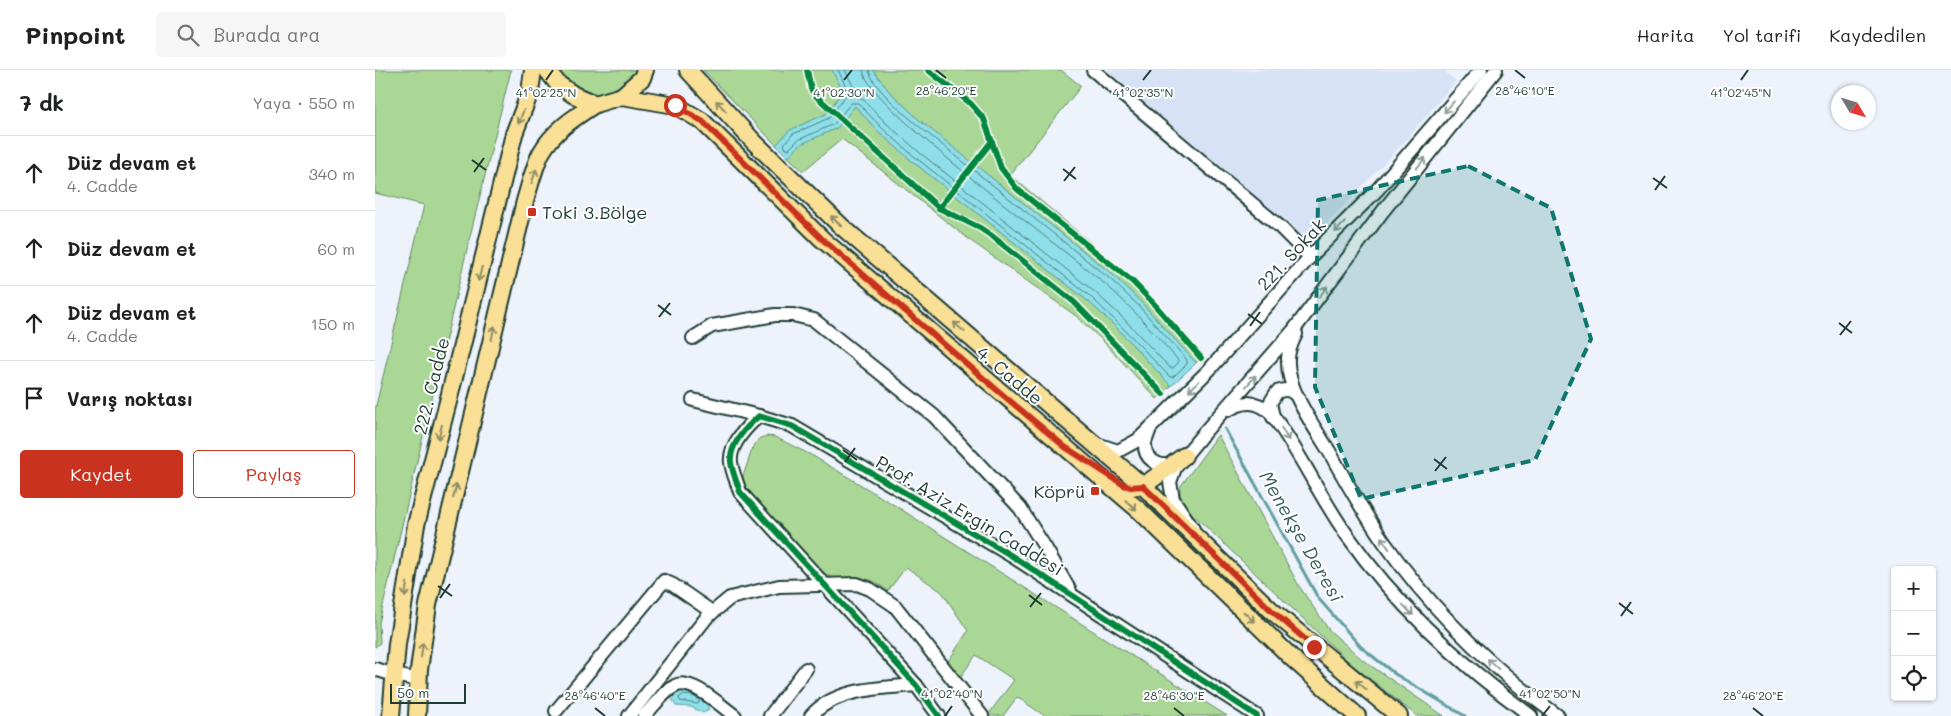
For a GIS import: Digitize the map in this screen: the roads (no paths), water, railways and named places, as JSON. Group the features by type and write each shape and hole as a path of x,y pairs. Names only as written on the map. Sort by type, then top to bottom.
{"main road":[{"name":"222. Cadde","path":"391,716 397,644 416,525 514,134 530,92 533,70"},
{"path":"547,70 558,84 574,95 595,104"},
{"path":"417,716 419,680 428,605 525,201 541,153 553,136 571,120 595,104 622,96 642,78 645,70"},
{"name":"4. Cadde","path":"688,70 754,142 841,226 1143,486 1196,535 1271,610 1399,716"},
{"name":"4. Cadde","path":"622,96 675,105 702,121 822,239 1140,512 1303,668 1357,716"},
{"path":"1065,447 1124,485 1131,487 1143,486 1177,460"},
{"path":"1303,668 1344,716"}],"street":[{"path":"1093,70 1280,227 1310,256"},
{"name":"221. Sokak","path":"1089,439 1106,448 1118,451 1138,440 1235,343 1310,256 1377,190 1481,70"},
{"path":"1196,535 1187,518 1173,499 1171,486 1177,460 1219,416 1300,322 1383,211 1496,70"},
{"path":"693,338 712,326 775,315 815,320 934,416 1020,508 1071,593"},
{"path":"1300,322 1288,358 1290,382 1362,508 1409,576 1440,612 1487,659 1558,716"},
{"path":"1273,416 1270,403 1277,392 1285,389 1290,390 1298,398"},
{"name":"Prof. Aziz Ergin Caddesi","path":"693,400 792,426 1012,556 1257,716"},
{"path":"1219,416 1235,406 1250,402 1263,406 1273,416 1346,534 1396,597 1464,665 1531,716"},
{"path":"759,416 748,425 737,440 730,460 740,492 916,685 939,716"},
{"path":"1149,429 1145,444 1148,456 1152,461 1159,464 1177,460"},
{"path":"556,711 664,581 713,612"},
{"path":"629,716 707,617 730,598 779,586 857,584 870,589 895,606 983,716"},
{"path":"375,669 419,680"},
{"path":"769,716 806,669"},
{"path":"644,716 670,689 683,684 701,691 735,716"},
{"path":"811,716 817,709 845,695 881,688 916,685"}],"water":[{"path":"832,70 873,70 888,90 919,120 1112,274 1141,302 1196,363 1171,386 1116,327 1089,302 912,161 878,131 855,106 837,128 801,144 788,157 776,145 790,130 826,114 843,91"},
{"path":"687,690 702,696 709,709 703,713 691,707 676,706 672,699 676,692"}],"waterway":[{"name":"Menekşe Deresi","path":"1225,429 1318,598 1361,647 1395,674 1465,716"}],"place":[{"name":"Toki 3.Bölge","path":"532,212"},
{"name":"Köprü","path":"1095,491"}]}
